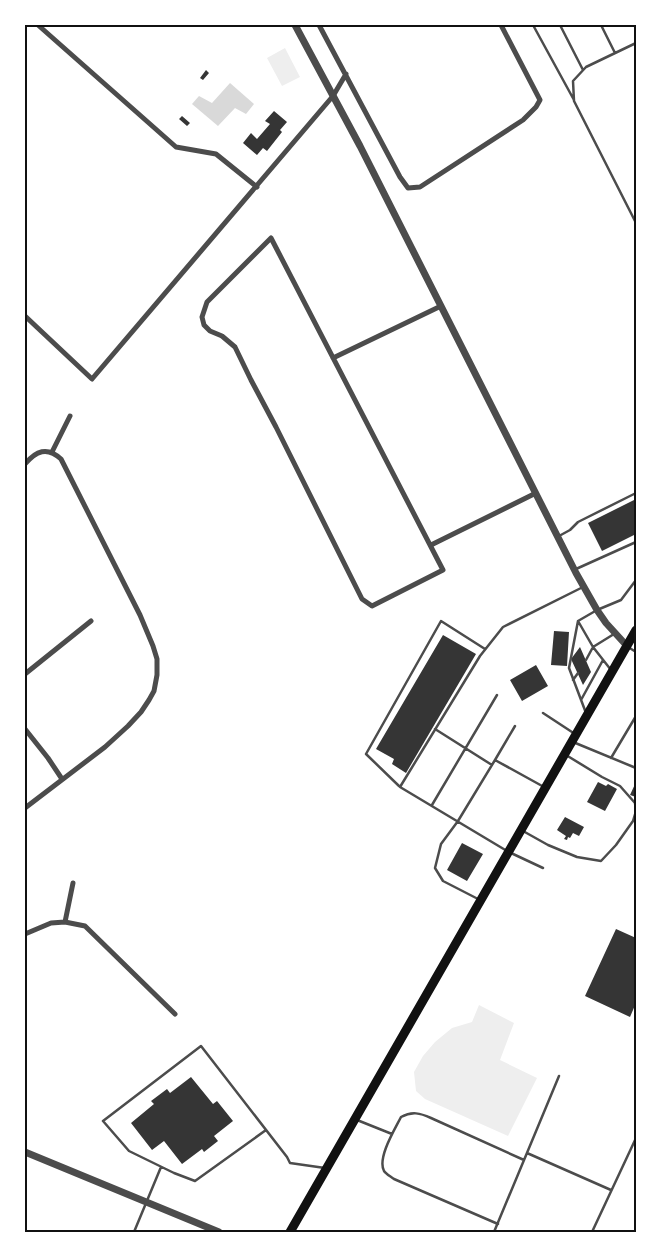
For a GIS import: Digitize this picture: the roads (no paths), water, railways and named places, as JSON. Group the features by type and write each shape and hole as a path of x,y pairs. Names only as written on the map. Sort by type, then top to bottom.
{"main road":[{"path":"290,1232 636,630"}],"street":[{"path":"38,25 176,146 216,154 257,187"},
{"path":"295,25 360,146 574,569 597,610 627,646"},
{"path":"319,25 400,177 408,188 420,187 523,120 536,107 540,100 502,25"},
{"path":"25,316 92,380 333,96 346,74"},
{"path":"271,238 333,358 431,545 443,570 372,606 362,598 236,347 222,336 210,331 204,325 202,317 207,302 271,238"},
{"path":"333,358 441,306"},
{"path":"52,452 70,416"},
{"path":"25,464 41,452 52,452 61,459 140,615 154,646 157,659 154,691 141,712 105,747 25,808"},
{"path":"431,545 536,493"},
{"path":"25,674 91,621"},
{"path":"25,729 62,779"},
{"path":"65,922 73,883"},
{"path":"25,934 51,923 65,922 85,926 176,1014"},
{"path":"25,1152 219,1232"}],"lane":[{"path":"533,25 636,223"},
{"path":"560,25 583,70"},
{"path":"601,25 615,53"},
{"path":"574,101 573,81 586,66 636,43"},
{"path":"558,537 570,530 578,522 636,493"},
{"path":"574,569 636,542"},
{"path":"587,715 569,668 578,622 597,610 621,600 636,580"},
{"path":"400,787 485,648 503,627 584,586"},
{"path":"485,648 441,621 366,754 400,787 509,852 543,868"},
{"path":"578,622 593,647 612,672"},
{"path":"586,660 593,647 615,633"},
{"path":"627,646 636,652"},
{"path":"581,700 602,660"},
{"path":"573,680 578,673"},
{"path":"431,806 497,695"},
{"path":"543,713 574,738 611,758 636,768"},
{"path":"611,758 636,716"},
{"path":"481,901 443,881 435,868 442,844 458,822 515,726"},
{"path":"435,729 492,765"},
{"path":"522,830 548,845 577,857 601,860 616,845 633,821 636,811 635,804 620,786 565,754"},
{"path":"495,760 546,788"},
{"path":"266,1130 194,1181 129,1152 103,1121 200,1046 287,1156 290,1164 326,1169"},
{"path":"494,1232 559,1076"},
{"path":"498,1224 386,1173 383,1168 383,1159 392,1134 401,1117 406,1114 420,1114 524,1160"},
{"path":"355,1119 392,1134"},
{"path":"592,1232 636,1138"},
{"path":"527,1153 612,1190"},
{"path":"134,1232 161,1167"}]}
